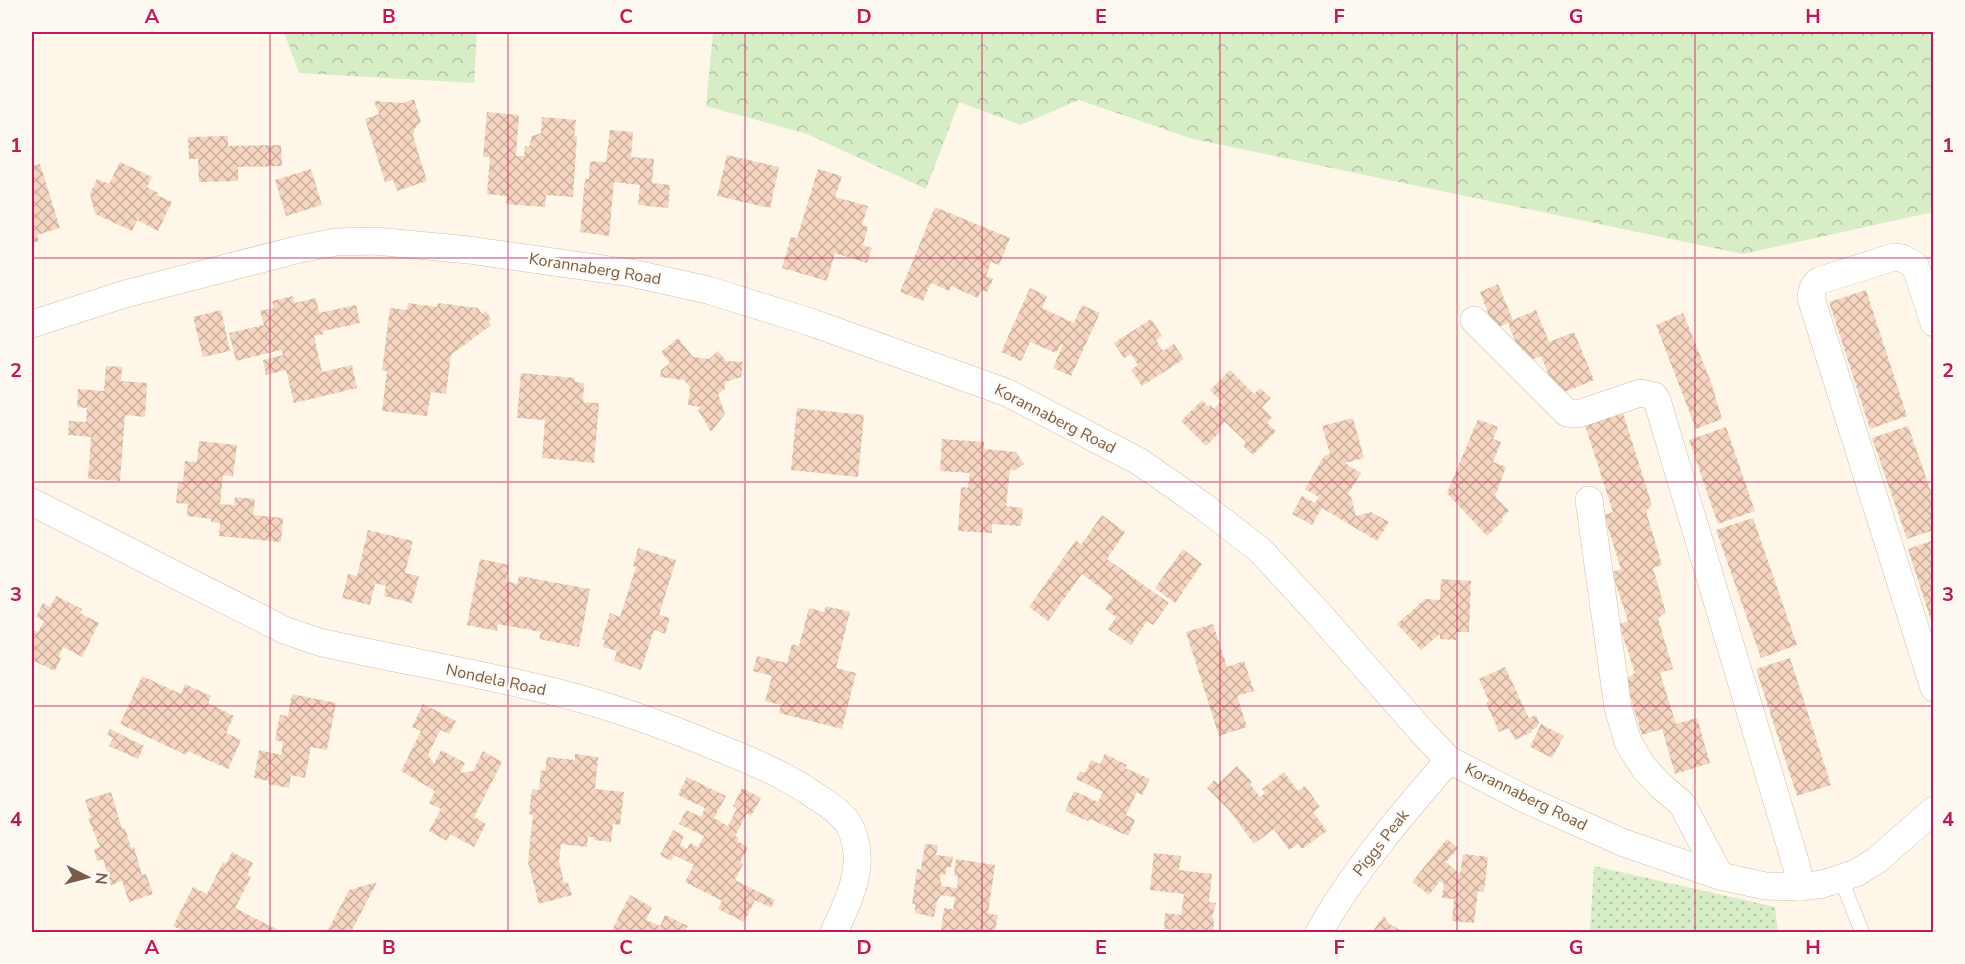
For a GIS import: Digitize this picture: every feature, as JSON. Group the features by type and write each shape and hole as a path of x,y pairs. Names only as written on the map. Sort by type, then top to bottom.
{"street":[{"name":"Korannaberg Road","path":"32,324 125,294 300,249 336,242 375,241 469,250 631,273 708,290 810,322 1008,393 1140,462 1260,550 1449,760 1496,785 1624,843 1720,876 1765,886 1799,887 1841,879 1856,873 1877,860 1934,810"},
{"path":"1934,323 1915,266 1902,258 1894,257 1821,280 1815,283 1812,290 1811,298 1934,688"},
{"path":"1474,320 1567,413 1578,414 1640,393 1654,396 1657,400 1797,868 1799,887"},
{"path":"1589,500 1618,708 1628,742 1644,768 1682,804 1720,876"},
{"name":"Nondela Road","path":"32,502 284,630 319,642 560,693 669,727 773,771 801,786 833,808 850,827 858,849 857,875 834,933"},
{"name":"Piggs Peak","path":"1319,933 1338,900 1376,848 1449,760"}],"lane":[{"path":"1841,879 1862,933"}],"green space":[{"path":"284,32 477,32 474,83 299,73"},
{"path":"713,32 1933,32 1933,212 1743,254 1193,139 1079,100 1021,125 959,102 926,189 807,134 706,106"},
{"path":"1594,866 1775,907 1778,932 1590,932"}],"building":[{"path":"414,99 421,122 415,128 413,136 427,181 397,191 393,180 385,182 365,119 379,114 374,101 403,103"},
{"path":"487,112 519,115 516,156 524,156 525,146 529,147 532,136 541,133 542,117 576,120 573,197 546,195 545,207 506,204 507,196 487,194 490,157 483,157"},
{"path":"610,130 633,132 631,157 654,159 652,183 670,185 668,208 638,205 640,185 614,182 609,236 580,232 585,179 589,179 590,161 606,162"},
{"path":"228,136 228,146 281,145 282,166 238,167 238,181 199,182 198,159 189,159 188,137"},
{"path":"727,155 779,167 770,208 717,196"},
{"path":"32,158 34,165 40,164 60,228 37,235 39,241 32,243"},
{"path":"120,162 152,177 147,187 172,202 158,231 137,220 132,231 95,214 90,194 97,179 109,184"},
{"path":"311,169 322,205 286,216 275,180"},
{"path":"818,169 842,176 835,197 868,206 862,225 868,227 863,245 872,248 867,263 835,253 827,281 782,268 791,237 797,238"},
{"path":"935,207 1010,238 999,265 991,262 986,276 993,279 987,292 981,290 978,298 951,286 949,291 931,283 923,301 900,292"},
{"path":"1498,284 1513,320 1536,310 1549,342 1574,332 1594,380 1557,395 1541,356 1524,363 1508,323 1494,329 1480,292"},
{"path":"1030,288 1047,296 1042,308 1074,323 1082,305 1100,313 1071,376 1053,368 1063,345 1061,344 1056,353 1030,342 1021,361 1001,352"},
{"path":"1866,290 1907,416 1870,429 1829,302"},
{"path":"293,296 294,303 316,298 319,313 356,305 360,323 323,331 324,334 314,336 322,372 352,365 357,388 294,403 286,370 266,375 263,360 283,355 281,350 236,361 229,333 264,325 260,311 274,308 272,301"},
{"path":"408,303 437,307 438,303 478,308 482,314 486,311 491,319 488,321 491,325 451,355 446,394 431,392 427,416 382,411 387,371 382,370 390,308 407,310"},
{"path":"221,310 230,351 203,357 193,317"},
{"path":"1683,313 1711,382 1722,419 1696,429 1656,325"},
{"path":"1151,319 1162,336 1156,340 1163,351 1174,344 1184,359 1142,386 1131,370 1138,365 1131,354 1124,358 1114,343"},
{"path":"678,338 693,357 709,359 718,351 726,361 743,362 741,377 725,382 725,389 718,394 725,414 711,432 698,410 701,407 688,405 690,387 684,380 660,377 661,370 670,363 661,352"},
{"path":"106,366 122,367 121,381 147,383 145,417 125,415 120,481 88,479 91,437 68,435 69,421 86,422 87,408 77,407 78,389 104,391"},
{"path":"1230,370 1254,394 1260,388 1271,398 1262,407 1272,417 1267,423 1276,431 1253,455 1243,446 1246,442 1225,422 1219,428 1221,431 1206,446 1181,421 1202,400 1214,409 1221,401 1210,390"},
{"path":"521,373 575,378 575,382 584,383 583,402 599,403 594,463 542,458 545,420 517,418"},
{"path":"797,408 864,415 858,477 791,470"},
{"path":"1622,410 1652,505 1646,511 1662,565 1653,568 1666,613 1658,618 1673,669 1660,673 1676,724 1697,718 1710,763 1675,774 1662,729 1642,735 1625,679 1635,673 1619,624 1628,621 1612,572 1621,569 1604,515 1613,512 1584,422"},
{"path":"1353,418 1364,458 1345,463 1361,473 1348,494 1356,516 1371,512 1389,522 1377,541 1322,508 1312,525 1292,514 1302,496 1315,503 1319,497 1305,489 1324,456 1330,454 1322,426"},
{"path":"1478,419 1498,427 1493,439 1501,442 1493,462 1506,467 1495,496 1509,511 1501,519 1503,521 1487,536 1447,493"},
{"path":"1908,426 1934,500 1934,530 1907,539 1872,438"},
{"path":"1726,427 1755,511 1718,524 1689,440"},
{"path":"942,439 984,442 984,449 1016,452 1024,464 1014,471 1010,469 1006,506 1023,508 1021,526 992,524 992,533 958,531 961,487 968,488 970,473 940,471"},
{"path":"199,441 237,445 233,476 223,475 220,504 234,505 235,497 255,499 253,515 283,518 281,542 219,536 220,523 211,522 211,519 187,516 188,504 176,503 178,482 183,482 185,461 197,462"},
{"path":"1102,515 1125,532 1107,559 1169,603 1153,625 1147,621 1131,645 1108,629 1116,617 1105,609 1113,597 1082,574 1048,621 1029,607 1076,540 1081,545"},
{"path":"1753,518 1797,645 1761,658 1716,530"},
{"path":"368,530 413,541 405,573 419,576 412,603 384,596 386,586 375,583 370,605 342,598 348,574 357,576"},
{"path":"1934,540 1934,627 1933,627 1908,549"},
{"path":"638,548 676,560 659,615 670,618 665,634 654,630 641,670 614,661 617,651 603,647 605,640 602,639 610,613 620,617 636,567 633,566"},
{"path":"1183,549 1202,564 1175,603 1155,588"},
{"path":"480,559 509,565 506,581 517,584 519,576 590,589 579,647 539,639 541,632 498,624 497,631 467,625"},
{"path":"1441,579 1471,581 1469,632 1456,632 1456,640 1440,639 1440,634 1421,650 1397,624 1425,599 1440,600"},
{"path":"56,596 82,609 80,613 99,623 82,657 63,647 55,671 32,660 32,629 38,632 44,621 36,617 43,603 50,607"},
{"path":"826,606 850,612 836,668 856,673 842,729 779,713 781,705 765,701 772,676 753,671 757,656 787,663 792,644 799,646 809,608 824,612"},
{"path":"1213,624 1227,667 1244,661 1254,691 1237,696 1247,727 1219,736 1186,632"},
{"path":"1790,658 1831,785 1797,796 1756,669"},
{"path":"1505,667 1529,718 1536,715 1539,723 1531,730 1532,732 1515,740 1509,728 1499,732 1486,703 1489,701 1479,679"},
{"path":"142,676 181,694 185,684 211,696 208,703 234,716 226,733 241,740 228,769 188,751 186,755 120,724"},
{"path":"292,694 336,703 327,750 311,747 305,778 291,775 289,788 268,784 269,781 254,778 259,750 281,755 283,742 275,740 280,715 288,716"},
{"path":"423,704 456,721 449,734 441,730 437,736 428,755 434,764 441,750 465,763 460,773 473,771 483,751 502,762 474,817 486,824 474,847 450,834 447,841 429,831 441,809 429,803 435,791 401,771 421,731 412,727"},
{"path":"1541,724 1564,736 1552,758 1530,747"},
{"path":"110,729 144,746 138,759 109,746 113,738 107,735"},
{"path":"575,754 598,757 595,789 624,792 620,825 613,824 611,842 588,837 587,847 561,844 559,861 564,883 568,882 572,895 539,904 528,862 533,815 529,814 532,789 539,790 541,770 545,771 547,757 575,760"},
{"path":"1105,754 1127,765 1125,768 1150,779 1142,795 1137,792 1126,815 1135,820 1128,836 1065,811 1074,791 1098,802 1103,792 1076,779 1080,771 1085,773 1091,760 1100,764"},
{"path":"1237,766 1252,782 1250,784 1260,797 1265,793 1262,789 1284,772 1298,791 1305,786 1320,807 1313,812 1327,831 1302,849 1298,844 1289,850 1274,829 1254,844 1229,810 1207,788 1214,780 1218,784"},
{"path":"687,777 726,796 714,818 728,826 737,808 733,806 742,788 761,798 751,816 747,813 735,836 739,838 737,841 748,847 740,862 743,864 735,880 775,900 771,908 755,900 744,922 718,909 722,901 685,882 694,865 674,855 671,861 660,855 673,830 684,836 680,845 687,849 690,843 698,847 704,836 679,824 686,810 701,817 705,808 678,795"},
{"path":"111,792 122,829 125,828 131,848 134,847 142,875 146,874 153,894 129,902 122,881 111,885 103,859 97,861 94,849 100,847 88,818 91,818 85,800"},
{"path":"1447,839 1458,848 1446,862 1460,874 1463,854 1488,857 1484,892 1478,891 1474,923 1452,921 1454,899 1442,898 1444,884 1440,881 1429,895 1412,882"},
{"path":"925,844 938,845 936,855 953,857 951,867 947,867 945,875 941,874 942,886 957,888 958,876 954,876 956,859 995,865 988,914 998,915 995,932 941,930 944,908 953,909 955,897 941,895 937,901 934,917 915,913 915,904 912,904 917,869 921,870"},
{"path":"232,852 253,863 247,875 251,877 235,908 278,930 277,932 185,932 173,926 193,887 207,894 223,862 226,864"},
{"path":"1154,853 1181,856 1179,870 1212,874 1209,902 1216,903 1212,917 1214,919 1213,932 1179,932 1180,930 1164,929 1165,913 1181,915 1184,894 1150,890"},
{"path":"377,882 351,932 327,932 349,890"},
{"path":"630,895 652,907 646,920 660,926 665,915 688,926 685,931 689,932 611,932"},
{"path":"1384,916 1389,924 1404,932 1372,932"}]}
